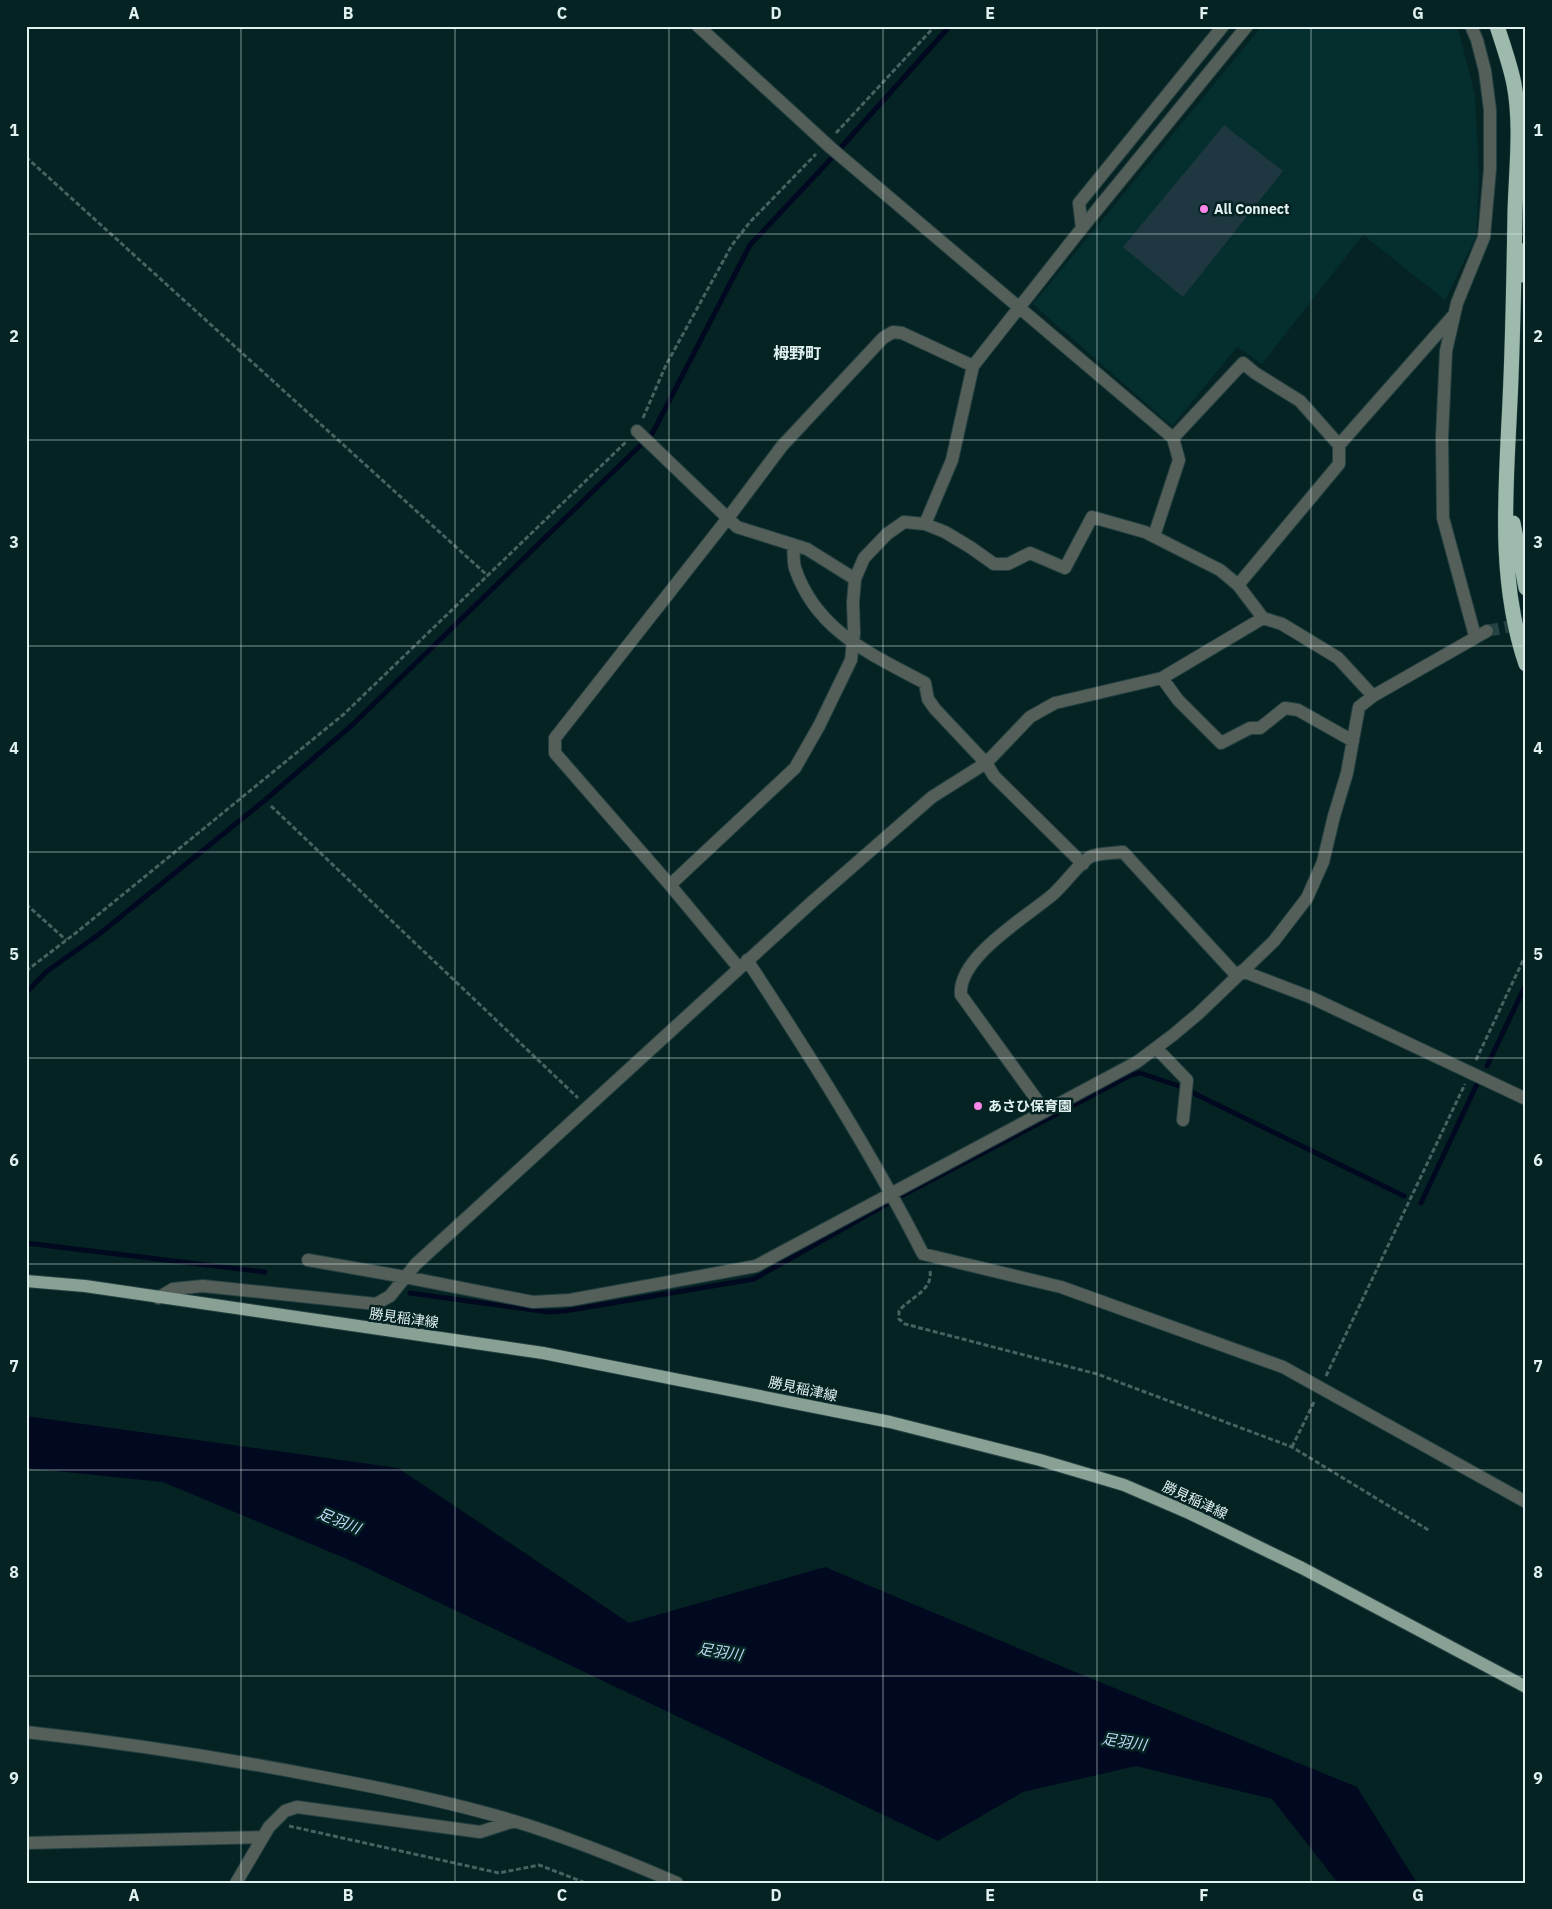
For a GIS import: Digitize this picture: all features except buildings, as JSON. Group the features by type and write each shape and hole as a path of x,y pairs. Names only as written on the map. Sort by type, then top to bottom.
{"highway":[{"path":"1496,26 1507,57 1514,86 1517,122 1505,562 1518,640 1526,664"},
{"path":"1513,323 1526,250"},
{"path":"1507,467 1514,538 1526,588"}],"main road":[{"name":"勝見稲津線","path":"26,1281 85,1286 543,1353 890,1422 1040,1460 1124,1485 1189,1513 1302,1568 1526,1687"}],"street":[{"path":"698,26 828,146 1173,438 1179,460 1154,536"},
{"path":"1082,228 1079,203 1223,26"},
{"path":"925,524 952,460 973,366 1019,306 1247,26"},
{"path":"308,1260 533,1302 570,1300 756,1266 894,1198 1045,1111 1137,1062 1198,1014 1274,941 1307,898 1322,862 1347,773 1359,707 1373,696 1481,634 1443,518 1442,437 1446,350 1457,303 1484,237 1490,169 1490,110 1485,71 1477,40 1471,26"},
{"path":"1238,586 1338,464 1339,445 1454,314"},
{"path":"973,366 902,333 893,332 883,338 782,446 728,518 555,738 555,753 670,885 743,964 824,1078 894,1198 923,1254 1061,1288 1283,1367 1526,1502"},
{"path":"1173,438 1242,363 1255,374 1300,401 1339,445"},
{"path":"639,434 737,527 807,549 855,578"},
{"path":"670,885 795,768 819,726 851,660 855,578 864,558 887,534 904,522 925,524 945,532 994,564 1008,564 1030,552 1065,568 1092,517 1145,532 1220,570 1238,586 1263,618 1282,624 1338,658 1373,696"},
{"path":"793,545 795,567 807,593 820,614 835,630 853,644 925,683 928,699 935,709 986,763 994,776 1083,864"},
{"path":"158,1298 173,1289 204,1286 376,1304 390,1296 416,1264 743,964 932,797 986,763 1030,717 1055,703 1162,678 1263,618"},
{"path":"1162,678 1178,700 1221,743 1250,728 1260,728 1285,708 1298,710 1353,741"},
{"path":"1045,1111 961,994 960,985 966,972 982,953 1013,924 1052,896 1092,856 1123,852 1240,973 1310,997 1526,1099"},
{"path":"1156,1048 1187,1080 1184,1120"},
{"path":"26,1732 106,1741 220,1758 418,1795 514,1821 598,1850 677,1883"},
{"path":"236,1883 274,1822 285,1811 297,1807 480,1832 514,1821"},
{"path":"26,1843 263,1838"}],"path":[{"path":"26,971 344,714 639,434 666,365 732,245 750,222 828,146 935,26"},
{"path":"26,157 488,576"},
{"path":"271,806 587,1107"},
{"path":"26,904 66,940"},
{"path":"1292,1447 1526,954"},
{"path":"923,1254 931,1272 930,1280 925,1289 899,1310 899,1319 905,1324 1097,1374 1292,1447 1430,1531"},
{"path":"274,1822 499,1872 539,1865 586,1883"}],"shaded area":[{"path":"1262,26 1454,26 1459,32 1475,95 1479,177 1476,237 1445,300 1363,235 1262,364 1237,347 1172,426 1033,304"}],"water":[{"name":"足羽川","path":"26,1416 398,1468 629,1623 825,1567 1357,1787 1417,1883 1338,1883 1272,1799 1136,1766 1023,1792 938,1841 354,1562 163,1482 26,1468"}],"waterway":[{"path":"26,993 46,972 98,935 264,801 351,726 652,434 750,245 828,162 950,26"},
{"path":"1487,1066 1526,984"},
{"path":"410,1293 548,1312 565,1311 754,1279 901,1196 1131,1075 1140,1073 1179,1086 1404,1196"},
{"path":"1421,1203 1477,1084"},
{"path":"26,1243 265,1272"}],"tunnel":[{"path":"1487,631 1526,623"}],"place":[{"name":"All Connect","path":"1204,209"},
{"name":"あさひ保育園","path":"978,1106"}],"district":[{"name":"栂野町","path":"797,353"}]}
